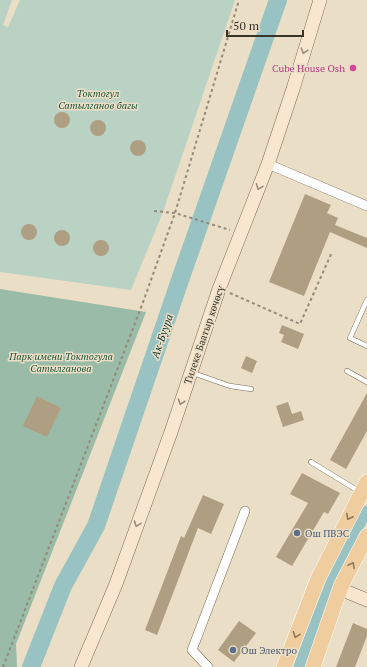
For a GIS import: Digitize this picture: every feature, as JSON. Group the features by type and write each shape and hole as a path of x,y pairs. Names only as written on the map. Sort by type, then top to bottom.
{"main road":[{"path":"284,667 318,579 364,487"},
{"path":"313,667 340,589 367,536"}],"street":[{"name":"Тилеке Баатыр көчөсү","path":"81,667 116,584 168,439 219,289 268,164 320,0"},
{"path":"268,164 367,206"},
{"path":"208,667 192,650 245,511"},
{"path":"340,589 367,600"}],"lane":[{"path":"367,300 350,338 367,346"},
{"path":"346,371 367,382"},
{"path":"191,372 230,386 251,389"},
{"path":"310,462 364,487"}],"path":[{"path":"3,667 139,312 175,213 239,0"},
{"path":"154,211 175,213 241,234"},
{"path":"219,289 300,324 332,252"}],"green space":[{"name":"Токтогул Сатылганов багы","path":"0,0 12,0 3,25 8,27 20,0 235,0 163,212 131,290 0,272"},
{"name":"Парк имени Токтогула Сатылганова","path":"0,289 146,312 16,644 17,667 0,667"}],"building":[{"path":"59,112 65,112 70,117 68,126 65,128 59,128 54,123 54,117"},
{"path":"95,120 101,120 106,125 104,134 101,136 95,136 90,131 90,125"},
{"path":"135,140 141,140 146,145 144,154 141,156 135,156 130,151 130,145"},
{"path":"305,194 331,205 327,213 338,218 335,225 367,238 367,248 330,232 304,296 269,282"},
{"path":"26,224 32,224 37,229 35,238 32,240 26,240 21,235 21,229"},
{"path":"59,230 65,230 70,235 68,244 65,246 59,246 54,241 54,235"},
{"path":"98,240 104,240 109,245 107,254 104,256 98,256 93,251 93,245"},
{"path":"282,325 304,334 298,349 281,342 284,335 279,333"},
{"path":"246,356 257,361 252,373 241,368"},
{"path":"367,393 367,431 346,469 330,460"},
{"path":"37,396 61,408 47,437 23,426"},
{"path":"288,402 292,414 301,411 304,420 283,427 276,406"},
{"path":"302,473 340,493 328,514 324,512 292,566 276,557 308,503 290,494"},
{"path":"203,495 224,504 211,534 198,528 157,635 145,630 181,536 184,538"},
{"path":"239,621 256,633 234,662 218,650"},
{"path":"353,623 367,629 367,636 355,667 336,667"}],"waterway":[{"name":"Ак-Буура","path":"31,667 63,586 96,526 278,0"},
{"path":"299,667 333,572 367,511"}],"place":[{"name":"Cube House Osh","path":"353,68"},
{"name":"Ош ПВЭС","path":"297,533"},
{"name":"Ош Электро","path":"233,650"}]}
